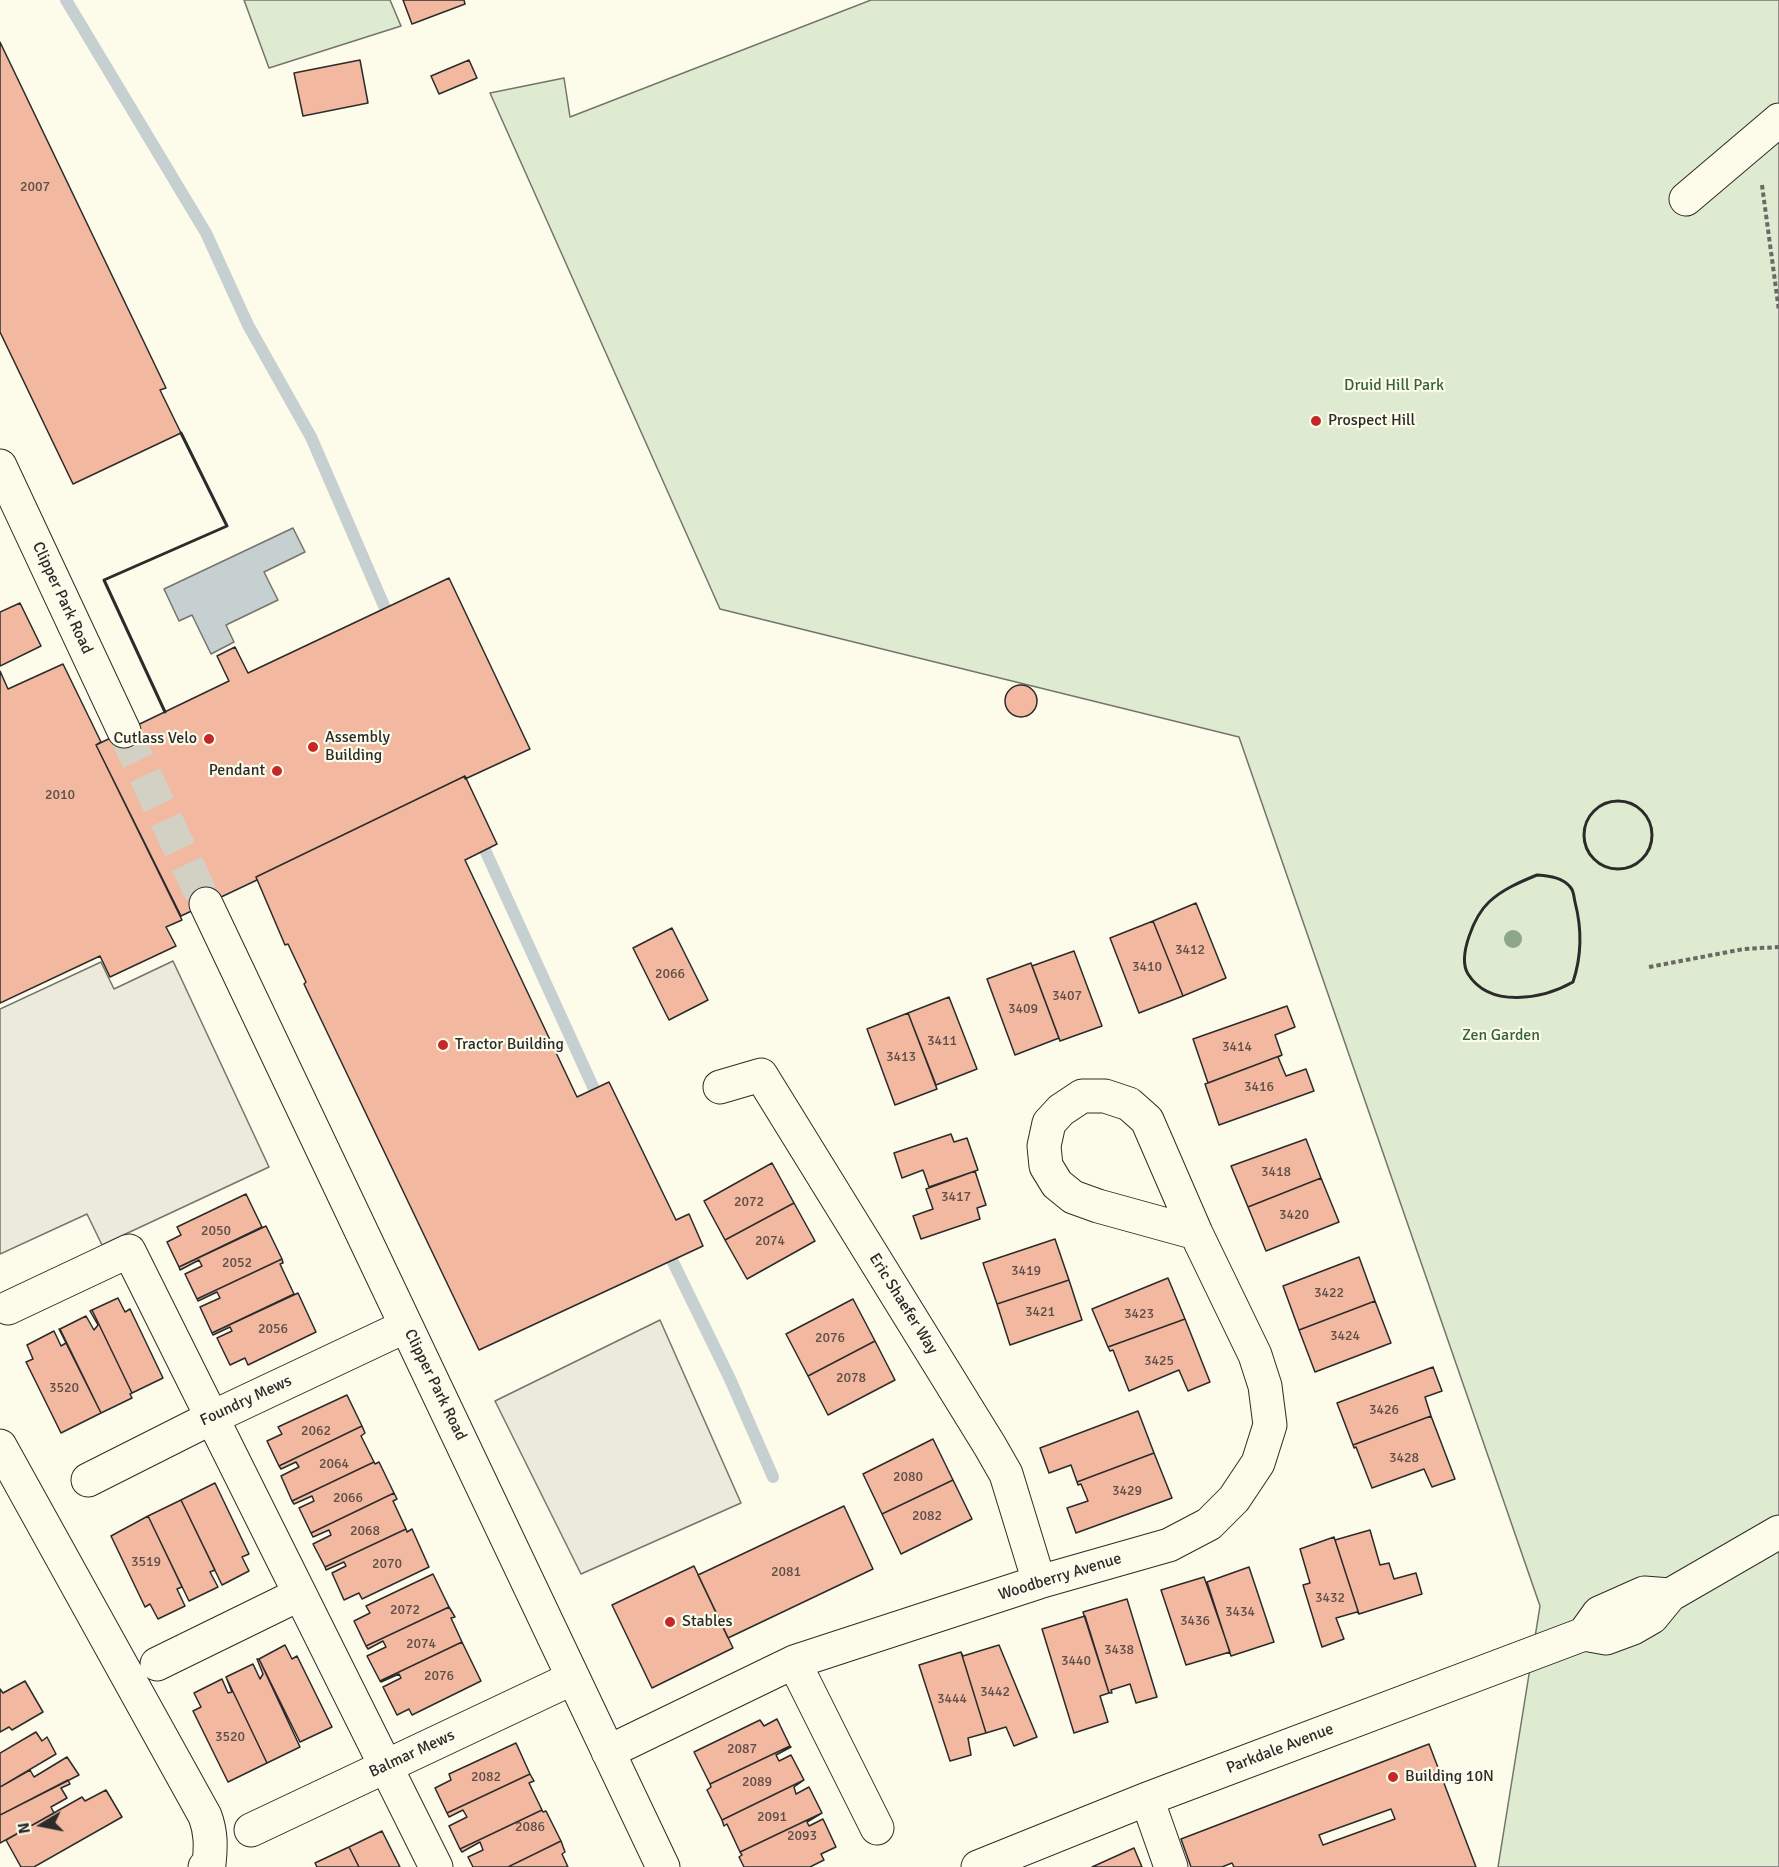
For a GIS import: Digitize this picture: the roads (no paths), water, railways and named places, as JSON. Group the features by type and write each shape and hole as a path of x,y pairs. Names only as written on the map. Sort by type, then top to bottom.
{"street":[{"path":"1686,199 1768,130"},
{"name":"Clipper Park Road","path":"0,466 124,731"},
{"name":"Clipper Park Road","path":"206,904 663,1867"},
{"name":"Eric Shaefer Way","path":"720,1087 761,1075 995,1455 1018,1509 1039,1582"},
{"name":"Woodberry Avenue","path":"608,1752 794,1662 1039,1582 1169,1545 1209,1524 1234,1499 1258,1462 1270,1425 1265,1386 1255,1355 1196,1233 1147,1120 1129,1104 1105,1096 1082,1096 1061,1110 1049,1123 1044,1146 1046,1166 1058,1184 1073,1197 1196,1233"},
{"path":"8,1308 129,1251 436,1867"},
{"name":"Foundry Mews","path":"88,1480 213,1417 406,1326"},
{"path":"0,1446 205,1816 210,1828 211,1843 209,1864 205,1867"},
{"name":"Parkdale Avenue","path":"978,1867 1147,1799 1584,1634 1599,1613 1644,1593 1670,1595 1779,1532"},
{"path":"157,1664 300,1594"},
{"path":"794,1662 877,1828"},
{"name":"Balmar Mews","path":"251,1830 573,1678"},
{"path":"1147,1799 1171,1867"}],"waterway":[{"path":"66,0 206,233 248,325 311,437 385,608"},
{"path":"485,850 594,1089"},
{"path":"672,1260 730,1379 773,1477"}],"tunnel":[{"path":"124,731 206,904"}],"place":[{"name":"Prospect Hill","path":"1316,421"},
{"name":"Cutlass Velo","path":"209,739"},
{"name":"Assembly Building","path":"313,747"},
{"name":"Pendant","path":"277,771"},
{"name":"Tractor Building","path":"443,1045"},
{"name":"Stables","path":"670,1622"},
{"name":"Building 10N","path":"1393,1777"}],"park label":[{"name":"Druid Hill Park","path":"1394,386"},
{"name":"Zen Garden","path":"1501,1036"}]}
